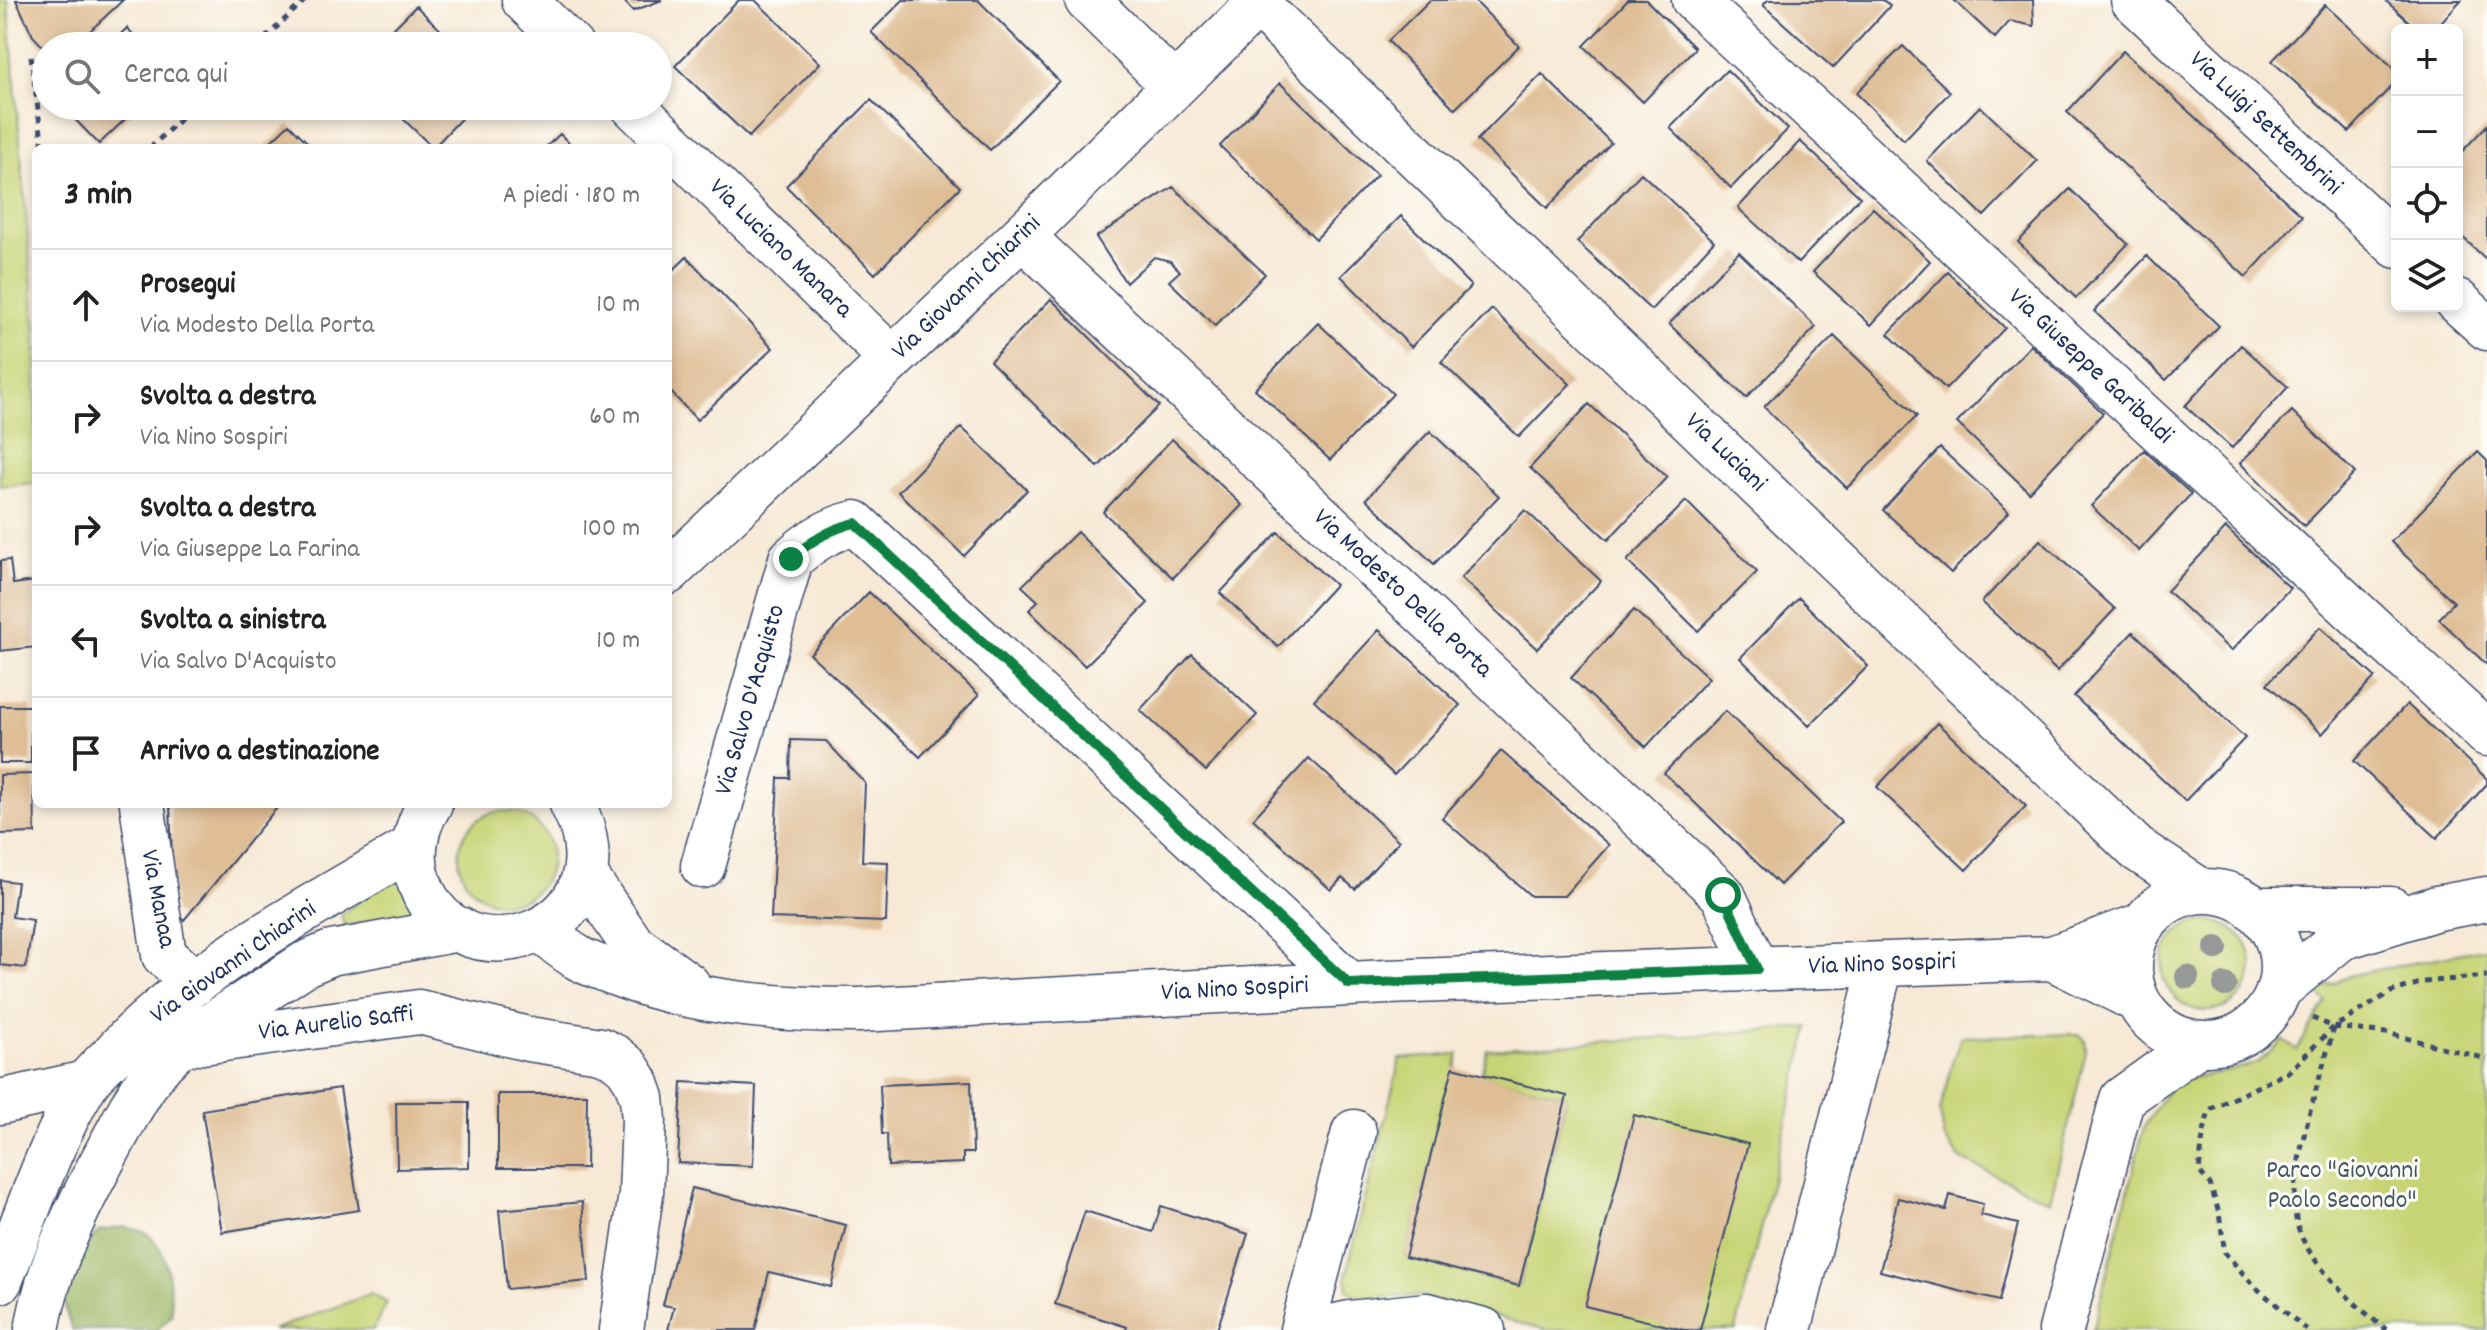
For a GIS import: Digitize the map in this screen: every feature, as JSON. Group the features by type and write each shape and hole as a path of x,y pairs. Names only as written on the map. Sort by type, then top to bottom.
{"street":[{"path":"524,0 557,32"},
{"path":"1087,0 1174,86"},
{"name":"Via Giuseppe Garibaldi","path":"1694,0 2487,734"},
{"name":"Via Luigi Settembrini","path":"2133,0 2391,240"},
{"name":"Via Giovanni Chiarini","path":"672,568 1022,236 1260,2"},
{"name":"Via Luciani","path":"1260,2 2137,849 2201,891"},
{"name":"Via Luciano Manara","path":"647,120 672,144"},
{"name":"Via Luciano Manara","path":"672,144 892,359"},
{"name":"Via Modesto Della Porta","path":"1022,236 1723,895 1757,969"},
{"path":"2463,306 2487,328"},
{"name":"Via Salvo D'Acquisto","path":"703,866 791,559 822,535 855,523 1349,984"},
{"name":"Via Manaa","path":"143,808 164,955 195,983"},
{"path":"428,808 418,828 414,846 420,885 429,903 442,918 459,929 479,937 499,940 520,938 540,930 560,916 575,897 585,875 587,849 582,824 574,808"},
{"name":"Via Giovanni Chiarini","path":"0,1281 52,1153 86,1083 142,1026 195,983 257,940 414,846"},
{"path":"585,875 632,944 706,999"},
{"path":"2291,1002 2278,945 2269,925 2238,898 2220,892 2201,891 2178,896 2158,908 2142,925 2132,949 2130,975 2137,1000 2148,1017 2163,1030 2181,1039 2200,1043 2239,1035 2256,1024 2270,1008 2291,1002 2341,938 2437,908 2487,899"},
{"path":"2254,909 2437,908"},
{"name":"Via Nino Sospiri","path":"540,930 582,960 636,982 706,999 793,1008 859,1010 1349,984 2052,958 2142,925"},
{"name":"Via Giovanni Chiarini","path":"37,1330 60,1248 141,1090 163,1060 305,964 331,953 459,929"},
{"name":"Via Nino Sospiri","path":"2052,958 2137,1000"},
{"path":"1789,1330 1881,965"},
{"name":"Via Aurelio Saffi","path":"181,1045 419,1012 536,1040 601,1050 615,1057 627,1067 636,1081 642,1098 644,1120 641,1194 621,1330"},
{"path":"2061,1330 2122,1099 2200,1043"},
{"path":"0,1102 86,1083"},
{"path":"0,1112 38,1127 52,1153"},
{"path":"1302,1330 1354,1132"},
{"path":"1320,1330 1350,1323 1427,1315 1483,1330"}],"path":[{"path":"272,32 305,0"},
{"path":"31,56 32,64"},
{"path":"39,120 42,144"},
{"path":"154,144 179,120"},
{"path":"2307,1330 2254,1286 2225,1253 2219,1213 2210,1184 2199,1171 2209,1110 2288,1072 2334,1027 2391,992 2424,982 2487,976"},
{"path":"2291,1002 2334,1027 2387,1033 2487,1059"},
{"path":"2334,1027 2309,1117 2295,1185 2297,1226 2319,1268 2387,1330"}],"green space":[{"path":"0,0 8,0 32,285 32,483 0,486"},
{"path":"505,811 523,814 538,824 548,839 551,857 548,875 538,890 523,900 505,903 487,900 472,890 462,875 459,857 462,839 472,824 487,814"},
{"path":"398,872 414,913 345,926 341,915"},
{"path":"2207,921 2232,929 2244,941 2252,966 2244,991 2232,1003 2207,1011 2182,1003 2170,991 2162,966 2170,941 2182,929"},
{"name":"Parco \"Giovanni Paolo Secondo\"","path":"2487,948 2487,1330 2093,1330 2144,1127 2174,1081 2218,1074 2259,1062 2283,1040 2297,1050 2326,1002 2314,992 2352,975"},
{"path":"1809,1027 1736,1330 1546,1330 1420,1296 1358,1298 1348,1290 1346,1275 1400,1059 1459,1054 1405,1257 1519,1286 1567,1096 1481,1075 1487,1050"},
{"path":"2078,1034 2085,1041 2086,1052 2050,1201 1960,1159 1944,1137 1940,1110 1961,1037"},
{"path":"125,1227 144,1232 159,1248 167,1269 172,1315 157,1330 73,1330 66,1311 65,1295 74,1265 99,1231"},
{"path":"371,1294 387,1303 373,1330 272,1330"}],"building":[{"path":"16,0 123,0 89,32 32,34"},
{"path":"623,0 662,0 633,11"},
{"path":"739,0 755,0 820,63 749,137 675,66"},
{"path":"903,0 978,0 1059,81 990,150 871,32"},
{"path":"1430,0 1474,0 1519,46 1455,109 1388,41"},
{"path":"1628,0 1646,0 1695,48 1643,102 1584,46"},
{"path":"1768,0 1883,0 1890,6 1833,68 1763,5"},
{"path":"1954,0 2033,0 2034,26 2010,21 1995,38"},
{"path":"2385,0 2461,0 2439,24 2411,24"},
{"path":"2325,5 2391,66 2391,86 2349,132 2272,61"},
{"path":"416,6 443,32 390,32"},
{"path":"1903,46 1950,92 1904,140 1856,93"},
{"path":"2123,51 2302,216 2246,277 2067,112"},
{"path":"1727,70 1788,129 1731,188 1670,128"},
{"path":"1542,74 1611,143 1547,208 1477,140"},
{"path":"1280,83 1377,175 1316,239 1220,146"},
{"path":"871,100 960,187 875,274 786,186"},
{"path":"1980,106 2037,161 1984,216 1927,161"},
{"path":"76,120 124,120 99,144"},
{"path":"404,120 460,120 437,144 429,144"},
{"path":"289,124 309,144 268,144"},
{"path":"2487,125 2487,260 2463,238 2463,151"},
{"path":"560,134 570,144 549,144"},
{"path":"1800,141 1860,197 1798,263 1738,208"},
{"path":"1641,173 1714,241 1651,310 1577,242"},
{"path":"1173,187 1265,274 1215,326 1169,281 1180,271 1170,261 1154,257 1126,283 1096,237"},
{"path":"2070,189 2128,244 2076,298 2018,242"},
{"path":"1873,208 1930,261 1871,325 1813,272"},
{"path":"1401,216 1471,286 1411,347 1341,276"},
{"path":"1739,252 1816,327 1746,398 1669,324"},
{"path":"2147,256 2219,326 2166,380 2094,311"},
{"path":"687,257 773,348 697,420 672,393 672,271"},
{"path":"1948,272 2005,328 1946,389 1888,334"},
{"path":"1051,299 1159,406 1098,467 990,361"},
{"path":"1492,309 1570,384 1519,437 1441,362"},
{"path":"1318,323 1393,394 1330,460 1255,389"},
{"path":"1834,336 1917,416 1847,488 1764,407"},
{"path":"2031,345 2103,413 2029,492 1957,423"},
{"path":"2241,345 2288,387 2232,448 2185,406"},
{"path":"1589,404 1667,477 1608,540 1530,468"},
{"path":"2292,411 2355,473 2304,526 2240,463"},
{"path":"961,427 1027,490 964,556 898,492"},
{"path":"1430,431 1499,496 1434,564 1366,499"},
{"path":"1172,439 1242,505 1173,578 1103,512"},
{"path":"1940,448 2009,512 1951,573 1883,510"},
{"path":"2144,450 2191,494 2139,551 2091,506"},
{"path":"2478,452 2487,461 2487,665 2439,619 2454,602 2391,542"},
{"path":"1686,501 1757,572 1698,631 1627,561"},
{"path":"1525,510 1601,581 1537,649 1461,578"},
{"path":"2226,528 2290,588 2231,651 2167,591"},
{"path":"1077,532 1148,603 1085,666 1029,610 1038,601 1022,586"},
{"path":"1278,532 1335,585 1278,647 1220,593"},
{"path":"2040,540 2115,609 2057,671 1982,602"},
{"path":"10,560 13,584 32,581 32,647 0,651 0,561"},
{"path":"869,592 979,695 920,757 810,654"},
{"path":"1799,598 1868,666 1809,726 1740,658"},
{"path":"1634,610 1709,678 1646,747 1571,678"},
{"path":"2320,627 2375,677 2322,734 2267,684"},
{"path":"1379,630 1460,705 1394,775 1314,700"},
{"path":"2133,632 2245,738 2185,801 2074,696"},
{"path":"1192,654 1257,715 1206,771 1140,710"},
{"path":"2407,704 2487,779 2487,784 2437,838 2354,761"},
{"path":"0,706 31,706 31,763 0,763"},
{"path":"1725,711 1841,822 1780,885 1664,773"},
{"path":"1937,723 2026,806 1966,870 1877,787"},
{"path":"791,740 826,741 865,783 862,861 888,862 886,922 771,918 778,778 790,778"},
{"path":"1501,751 1609,845 1564,896 1531,896 1442,818"},
{"path":"1309,758 1399,841 1355,889 1342,878 1331,890 1253,819"},
{"path":"32,774 35,833 0,834 0,775"},
{"path":"170,808 277,808 184,920 174,912"},
{"path":"0,880 17,882 12,917 33,920 26,968 0,965"},
{"path":"1453,1067 1567,1096 1519,1286 1405,1257"},
{"path":"971,1081 973,1153 963,1153 963,1163 888,1166 887,1134 882,1134 880,1085"},
{"path":"682,1082 756,1086 753,1166 678,1163"},
{"path":"340,1088 359,1210 222,1232 202,1110"},
{"path":"498,1094 587,1094 586,1168 498,1168"},
{"path":"396,1102 469,1102 469,1167 397,1169"},
{"path":"1634,1115 1748,1144 1700,1330 1684,1330 1585,1306"},
{"path":"692,1188 846,1225 831,1287 769,1272 755,1330 668,1330 674,1307 663,1305"},
{"path":"1950,1195 1983,1204 1981,1215 2018,1224 1999,1301 1880,1271 1898,1198 1946,1210"},
{"path":"582,1202 589,1281 507,1289 499,1210"},
{"path":"1161,1206 1248,1234 1217,1330 1126,1330 1127,1327 1055,1304 1085,1211 1153,1232"}],"route":[{"path":"791,559 822,535 855,523 1349,984 1757,969 1723,895"}]}
